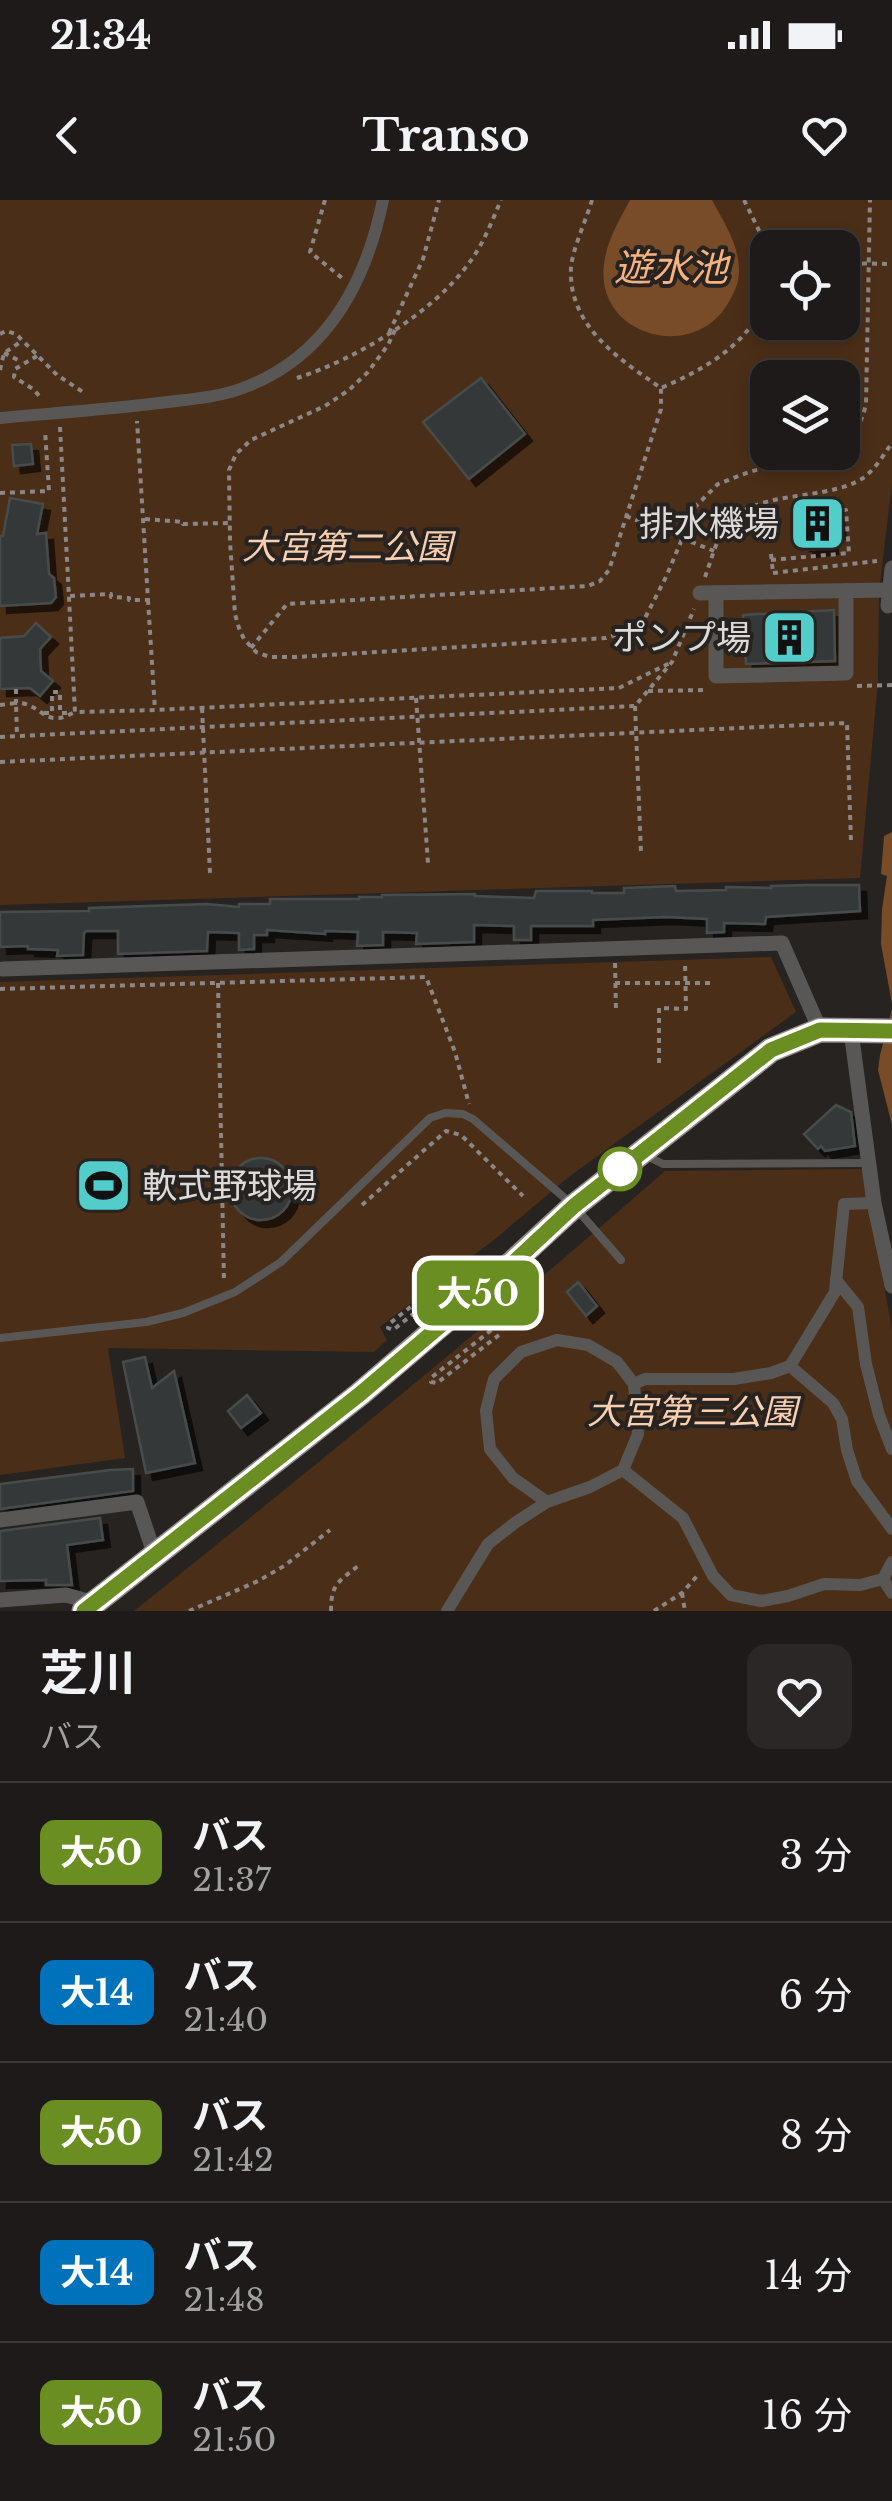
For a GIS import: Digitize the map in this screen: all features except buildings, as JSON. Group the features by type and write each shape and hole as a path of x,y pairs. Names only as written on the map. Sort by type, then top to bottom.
{"main road":[{"path":"89,1607 360,1394 574,1206 771,1050 820,1030 892,1031"}],"street":[{"path":"0,418 208,397 242,388 274,373 325,332 342,310 371,251 383,200"},
{"path":"846,591 846,673 716,676 708,593 846,591 888,598 892,568"},
{"path":"3,969 782,943 820,1030"},
{"path":"857,1031 874,1203 892,1286"},
{"path":"634,1384 645,1379 771,1374 790,1366 834,1292 844,1204 874,1203"},
{"path":"836,1280 858,1307 874,1398 892,1448"},
{"path":"448,1611 488,1544 546,1502 590,1487 623,1470 638,1434 634,1384 617,1362 588,1346 556,1340 521,1352 494,1378 486,1411 490,1450 513,1478 546,1502"},
{"path":"790,1366 833,1403 842,1418 857,1481 892,1530"},
{"path":"623,1470 683,1518 712,1576 731,1595 761,1601 824,1584 860,1584 883,1578 892,1562"},
{"path":"0,1520 137,1502 155,1556"},
{"path":"883,1578 892,1593"},
{"path":"0,1600 66,1595 89,1607"}],"lane":[{"path":"0,1338 146,1322 183,1313 235,1292 281,1262 430,1118 445,1113 473,1119 574,1206 620,1260"},
{"path":"640,1153 662,1164 869,1163"}],"path":[{"path":"325,200 310,252 354,287"},
{"path":"439,200 423,259 388,345 368,372 325,406 251,440 236,454 229,470 235,614 251,648 270,657 296,658 606,638 630,630 645,618 696,506 718,484 757,470"},
{"path":"274,373 280,379 294,379 312,373 420,313 470,262 501,200"},
{"path":"592,200 571,266 575,303 593,335 661,388"},
{"path":"744,200 759,230"},
{"path":"860,424 866,404 870,200"},
{"path":"860,264 892,264"},
{"path":"661,388 702,370 750,329"},
{"path":"0,334 16,334 57,375 106,409"},
{"path":"0,370 4,353 20,344"},
{"path":"4,353 23,363"},
{"path":"38,356 15,369 14,377 45,402 42,414"},
{"path":"251,648 288,604 588,586 600,581 609,570 661,409 661,388"},
{"path":"136,406 155,710"},
{"path":"60,413 72,712"},
{"path":"0,493 49,490 46,431 33,432"},
{"path":"641,853 635,706 672,662 708,593 714,551 725,528 741,511 780,499 829,492 860,481 892,442"},
{"path":"773,574 771,557 850,553 846,510 836,510"},
{"path":"626,516 714,551"},
{"path":"145,518 183,524 230,523"},
{"path":"762,575 892,560"},
{"path":"70,596 112,594 129,600 148,600"},
{"path":"44,713 52,713 52,692 60,692 60,713 619,688 672,662"},
{"path":"16,689 18,736"},
{"path":"416,698 428,862"},
{"path":"0,705 28,702 51,718 63,718 72,712"},
{"path":"0,737 635,706"},
{"path":"202,708 210,873"},
{"path":"0,762 847,723 851,842"},
{"path":"658,1062 658,1008 686,1009 685,946"},
{"path":"615,948 616,1010"},
{"path":"0,989 426,977 454,1052 473,1119"},
{"path":"218,983 224,1297"},
{"path":"616,983 710,983"},
{"path":"353,1213 446,1131 462,1135 523,1196"},
{"path":"442,1282 388,1328 393,1330 461,1276 499,1324 432,1377 432,1382 436,1383 500,1335"},
{"path":"189,1611 258,1581 330,1530"},
{"path":"331,1611 335,1585 358,1566"},
{"path":"654,1611 682,1593 707,1566"},
{"path":"682,1593 685,1611"}],"green space":[{"name":"大宮第二公園","path":"0,200 892,200 892,483 879,593 878,681 860,878 0,905"},
{"path":"771,957 796,1012 570,1176 380,1327 387,1340 374,1352 108,1348 125,1458 0,1475 0,982"},
{"name":"大宮第三公園","path":"863,1169 892,1329 892,1611 134,1611 402,1394 665,1171"}],"water":[{"name":"遊水池","path":"630,200 712,200 730,234 738,261 736,286 714,320 695,332 673,336 650,333 631,324 615,309 605,289 606,255"},
{"path":"892,832 892,1004 881,944 887,876 881,874 884,836"},
{"path":"892,1009 892,1125 878,1070"}],"bus line":[{"name":"大50","path":"84,1611 360,1394 574,1206 771,1050 820,1030 892,1031"}],"place":[{"name":"排水機場","path":"818,524"},
{"name":"ポンプ場","path":"790,638"},
{"name":"軟式野球場","path":"103,1186"}]}
